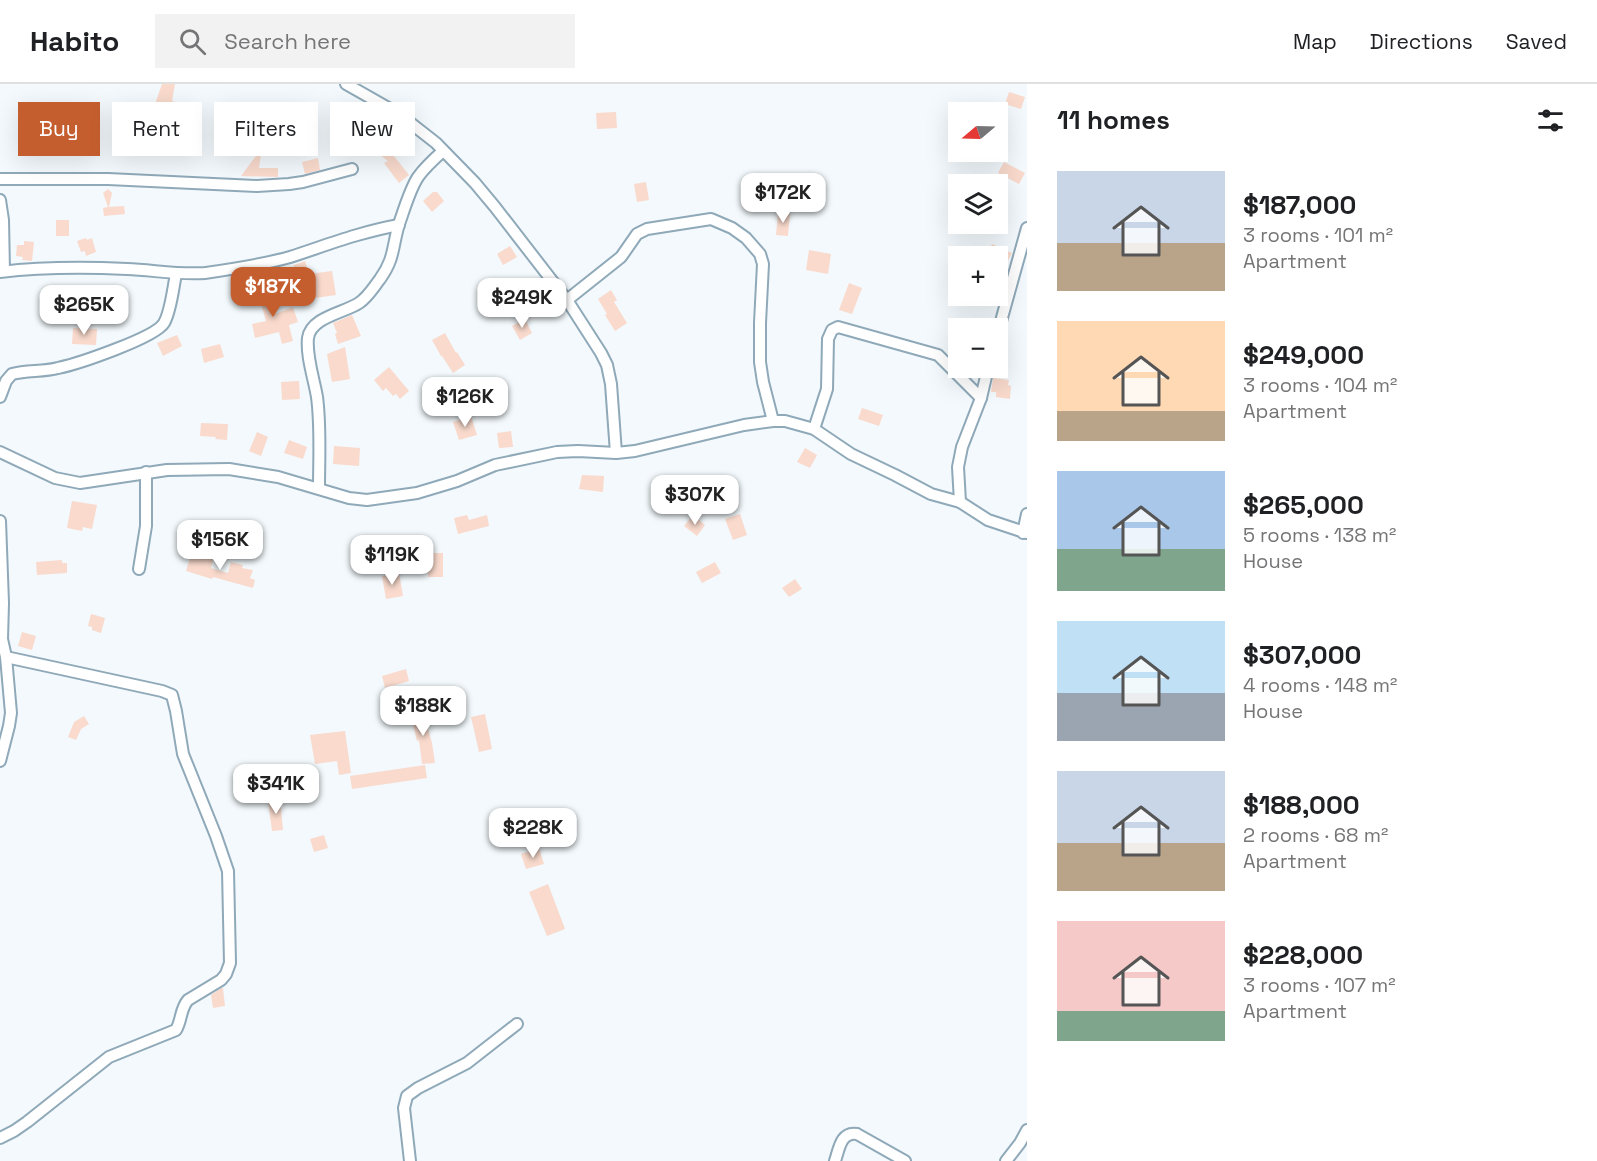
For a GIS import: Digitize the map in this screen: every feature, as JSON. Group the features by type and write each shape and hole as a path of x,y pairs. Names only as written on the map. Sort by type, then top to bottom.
{"street":[{"path":"346,84 399,114 443,151 495,207 567,300 607,365 611,384 616,453"},
{"path":"319,488 319,426 309,352 309,334 313,326 354,306 368,296 388,268 399,225 416,179 443,151"},
{"path":"0,179 108,179 257,186 296,183 352,169"},
{"path":"0,200 3,220 2,271 90,268 176,274 204,273 259,265 362,233 399,225"},
{"path":"567,300 621,257 637,234 646,229 711,219 732,228 753,244 762,259 760,362 773,421"},
{"path":"1002,318 1027,228"},
{"path":"0,397 6,381 12,374 57,369 117,349 155,332 162,327 167,316 176,274"},
{"path":"814,429 827,389 828,339 832,330 838,327 938,355 981,398"},
{"path":"960,502 958,467 962,447 981,398 986,378"},
{"path":"0,452 42,474 80,483 167,470 229,469 278,477 358,500 400,497 457,481 495,465 557,452 635,451 712,432 785,421 814,429 851,454 931,494 960,502 988,520 1025,533 1027,514"},
{"path":"140,569 145,540 146,472"},
{"path":"0,521 2,639 11,713 0,761"},
{"path":"0,1138 27,1122 109,1057 176,1030 188,1000 221,980 230,963 228,871 183,754 172,695 151,688 6,657"},
{"path":"410,1161 404,1108 407,1096 467,1063 517,1024"},
{"path":"1006,1161 1024,1144 1027,1130"},
{"path":"835,1161 842,1140 851,1133 857,1134 905,1161"}],"building":[{"path":"162,84 175,84 172,101 175,102 156,102"},
{"path":"1009,92 1025,97 1021,109 1006,102"},
{"path":"616,112 617,128 597,129 596,113"},
{"path":"256,156 261,156 259,168 278,168 278,177 241,176"},
{"path":"381,156 394,156 409,175 399,183 384,163 388,161"},
{"path":"318,158 320,170 305,174 302,162"},
{"path":"1004,162 1025,173 1019,184 1008,178 1008,174 998,173"},
{"path":"646,182 649,200 637,202 634,184"},
{"path":"108,189 112,193 109,207 124,206 125,214 104,216 103,208 108,207 103,193"},
{"path":"433,192 437,192 444,201 432,212 423,201"},
{"path":"778,213 790,214 788,236 776,235"},
{"path":"56,220 69,220 69,236 56,236"},
{"path":"86,238 87,240 92,238 96,252 86,256 85,251 81,252 77,241"},
{"path":"24,241 34,242 32,261 22,260 23,257 16,256 17,245 24,245"},
{"path":"510,246 517,257 503,265 497,254"},
{"path":"809,250 831,254 828,274 806,270"},
{"path":"305,261 309,274 332,271 336,295 308,299 304,279 284,285 279,271"},
{"path":"509,280 522,295 515,302 509,295 507,297 500,288"},
{"path":"849,283 862,288 852,314 839,310"},
{"path":"268,285 270,302 272,302 275,314 293,307 298,322 289,325 293,341 282,344 279,332 255,338 252,324 266,321 260,300 256,301 254,287"},
{"path":"611,290 617,300 614,302 627,323 615,331 598,299"},
{"path":"352,315 361,336 338,344 333,323"},
{"path":"525,319 532,333 520,340 512,326"},
{"path":"73,328 97,329 96,345 72,344"},
{"path":"445,333 465,365 453,373 432,340"},
{"path":"177,335 182,346 163,356 157,343"},
{"path":"220,344 224,357 204,363 201,349"},
{"path":"345,347 350,379 332,382 327,354"},
{"path":"389,367 409,391 400,399 396,394 393,396 386,388 383,391 374,380"},
{"path":"993,378 1009,380 1010,399 996,397 996,392 991,392"},
{"path":"299,381 300,399 282,400 281,382"},
{"path":"862,408 883,415 879,426 858,419"},
{"path":"471,416 477,435 459,440 453,422"},
{"path":"201,423 228,424 227,440 200,436"},
{"path":"511,431 513,447 499,448 497,433"},
{"path":"257,432 268,437 261,456 249,451"},
{"path":"289,440 307,447 303,459 284,453"},
{"path":"334,446 360,448 359,466 333,464"},
{"path":"805,448 817,455 810,468 797,462"},
{"path":"582,475 604,476 603,492 579,489"},
{"path":"72,501 97,505 92,529 83,527 82,531 67,528"},
{"path":"740,514 747,535 733,540 725,519"},
{"path":"467,515 469,520 487,515 489,526 458,534 454,518"},
{"path":"693,515 705,525 697,536 684,526"},
{"path":"192,552 213,560 211,568 228,573 231,562 243,565 242,568 253,570 250,578 255,580 253,588 186,571"},
{"path":"427,553 443,553 443,577 428,577"},
{"path":"62,560 62,563 67,563 67,573 37,575 36,562"},
{"path":"715,562 721,573 702,583 696,572"},
{"path":"399,573 403,596 386,599 382,576"},
{"path":"795,579 802,589 789,597 782,588"},
{"path":"91,614 105,618 101,633 88,626"},
{"path":"22,632 36,636 32,650 18,646"},
{"path":"406,669 409,681 385,688 382,676"},
{"path":"422,708 435,763 422,764 419,740 417,741 412,720 416,719 414,709"},
{"path":"485,714 492,749 479,752 471,717"},
{"path":"84,716 89,724 81,729 76,740 68,737 74,722"},
{"path":"345,731 351,773 339,775 337,761 315,764 310,735"},
{"path":"425,765 427,778 352,789 350,776"},
{"path":"280,799 283,830 272,831 268,801"},
{"path":"324,835 328,848 314,852 310,839"},
{"path":"539,848 544,864 526,869 521,854"},
{"path":"548,884 565,929 547,936 529,892"},
{"path":"223,988 225,1006 213,1008 211,995"}]}
